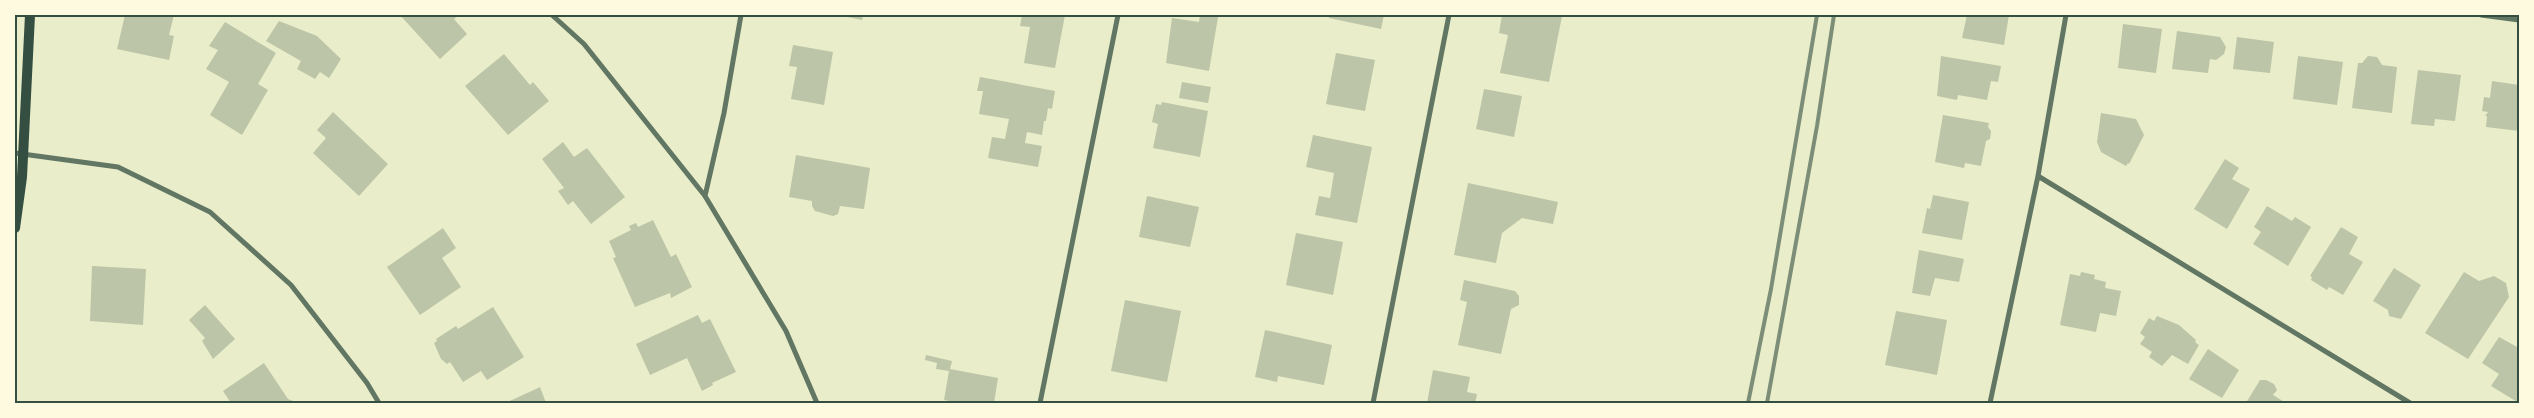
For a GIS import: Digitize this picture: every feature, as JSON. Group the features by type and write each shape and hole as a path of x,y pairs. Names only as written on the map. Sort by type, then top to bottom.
{"main road":[{"path":"15,228 30,15"}],"street":[{"path":"552,15 584,44 705,196 786,331 817,403"},
{"path":"705,196 724,113 740,15"},
{"path":"1040,403 1118,15"},
{"path":"1372,403 1449,15"},
{"path":"1990,403 2038,176 2066,15"},
{"path":"2482,15 2519,20"},
{"path":"19,153 118,167 210,212 291,285 367,382 379,403"},
{"path":"2038,176 2410,403"}],"building":[{"path":"125,15 174,15 169,35 174,36 169,60 117,49"},
{"path":"400,15 459,15 454,19 467,34 440,59"},
{"path":"838,15 863,15 862,20"},
{"path":"1022,15 1065,15 1055,68 1024,63 1030,27 1020,26"},
{"path":"1200,15 1218,17 1209,71 1166,63 1172,18 1199,22"},
{"path":"1329,15 1384,15 1381,29 1329,18"},
{"path":"1502,15 1562,16 1549,82 1500,73 1508,35 1499,33"},
{"path":"1967,15 2009,15 2004,45 1962,38"},
{"path":"279,21 317,36 341,59 329,78 320,72 315,79 297,69 301,61 266,41"},
{"path":"225,22 276,53 258,84 268,90 242,135 210,115 229,82 206,69 218,50 209,46"},
{"path":"2123,24 2162,29 2156,73 2118,68"},
{"path":"2177,31 2220,37 2226,47 2224,54 2216,60 2210,59 2208,73 2172,69"},
{"path":"2237,37 2274,42 2270,73 2233,69"},
{"path":"793,45 833,52 824,105 791,99 797,67 789,66"},
{"path":"1336,53 1375,60 1365,111 1326,104"},
{"path":"504,54 530,85 533,82 549,101 508,135 465,86"},
{"path":"1941,56 2001,66 1998,82 1991,81 1987,100 1958,95 1957,100 1937,96"},
{"path":"2298,56 2343,62 2337,105 2293,99"},
{"path":"2368,56 2377,57 2382,65 2397,67 2392,113 2352,108 2358,63 2362,63"},
{"path":"2418,70 2461,75 2455,121 2435,119 2434,126 2411,124"},
{"path":"980,77 1055,91 1052,109 1048,108 1042,135 1027,132 1025,143 1042,146 1038,167 988,158 992,137 1005,139 1009,119 979,114 983,91 977,91"},
{"path":"2492,81 2519,85 2519,131 2486,127 2487,116 2485,116 2488,112 2482,111 2484,97 2490,98"},
{"path":"1182,82 1211,87 1208,103 1179,98"},
{"path":"1484,89 1522,96 1514,137 1476,129"},
{"path":"1162,102 1208,111 1200,157 1153,148 1158,124 1152,122 1156,104 1161,105"},
{"path":"333,112 388,164 359,196 313,153 326,138 317,130"},
{"path":"2101,113 2136,119 2144,135 2129,164 2126,166 2101,152 2097,142"},
{"path":"1943,115 1989,123 1990,139 1986,141 1981,166 1965,163 1964,168 1935,162"},
{"path":"1313,135 1372,147 1357,223 1315,215 1319,196 1330,198 1334,173 1306,167"},
{"path":"563,142 574,157 587,148 625,197 591,224 573,201 568,205 558,191 564,188 542,159"},
{"path":"796,155 870,168 864,209 840,206 838,214 833,216 815,211 812,201 789,197"},
{"path":"2225,159 2239,168 2232,179 2250,189 2227,229 2194,209"},
{"path":"1468,183 1558,202 1553,224 1522,218 1502,233 1496,263 1454,255"},
{"path":"1933,195 1969,202 1962,240 1922,233 1927,208 1930,209"},
{"path":"1147,196 1199,207 1190,247 1139,237"},
{"path":"2267,206 2292,221 2295,217 2311,227 2288,266 2253,244 2261,232 2254,227"},
{"path":"653,220 671,257 676,254 692,287 671,298 670,293 635,307 613,258 616,257 609,241 631,230 629,226 636,223 638,227"},
{"path":"2341,227 2358,237 2349,254 2363,262 2343,295 2329,287 2327,290 2311,280 2312,277 2310,276"},
{"path":"443,228 456,248 442,258 461,287 420,315 387,267"},
{"path":"1296,233 1343,242 1333,295 1286,285"},
{"path":"1919,250 1964,259 1959,282 1935,278 1930,296 1912,293"},
{"path":"92,266 146,269 143,325 90,321"},
{"path":"2394,268 2421,285 2401,319 2389,316 2388,310 2373,301"},
{"path":"2081,272 2095,275 2094,279 2106,282 2105,288 2121,291 2116,316 2100,313 2096,332 2060,325 2070,274 2080,276"},
{"path":"2464,272 2479,281 2494,276 2506,283 2509,297 2468,359 2425,333"},
{"path":"1464,280 1515,291 1519,296 1519,305 1511,309 1501,354 1458,345 1467,302 1460,300"},
{"path":"1125,300 1181,311 1167,382 1111,371"},
{"path":"205,305 235,339 213,359 202,341 205,338 189,320"},
{"path":"493,307 524,357 487,380 481,371 463,382 450,362 447,364 441,359 434,343 437,341 436,339 456,326 458,329"},
{"path":"1896,311 1947,320 1937,375 1885,365"},
{"path":"698,315 702,323 710,319 736,372 712,383 713,385 702,391 687,358 650,375 636,344"},
{"path":"2157,316 2179,325 2196,340 2195,342 2199,345 2188,364 2172,355 2162,366 2149,357 2152,352 2140,344 2145,337 2140,333 2149,318 2154,321"},
{"path":"1265,330 1332,345 1324,385 1278,376 1277,382 1255,377"},
{"path":"2499,337 2519,348 2519,403 2491,386 2499,374 2482,363"},
{"path":"2208,349 2239,370 2222,398 2189,379"},
{"path":"926,355 952,361 950,369 998,378 994,403 961,403 944,400 949,371 936,369 937,363 925,360"},
{"path":"264,363 288,399 298,403 231,403 223,391"},
{"path":"1433,370 1470,377 1467,392 1477,394 1475,403 1427,403"},
{"path":"2260,380 2266,380 2274,384 2277,390 2273,395 2286,403 2246,403"},
{"path":"540,387 546,403 505,403 536,389"}],"railway":[{"path":"1748,403 1771,289 1817,15"},
{"path":"1767,403 1817,126 1834,15"}]}
